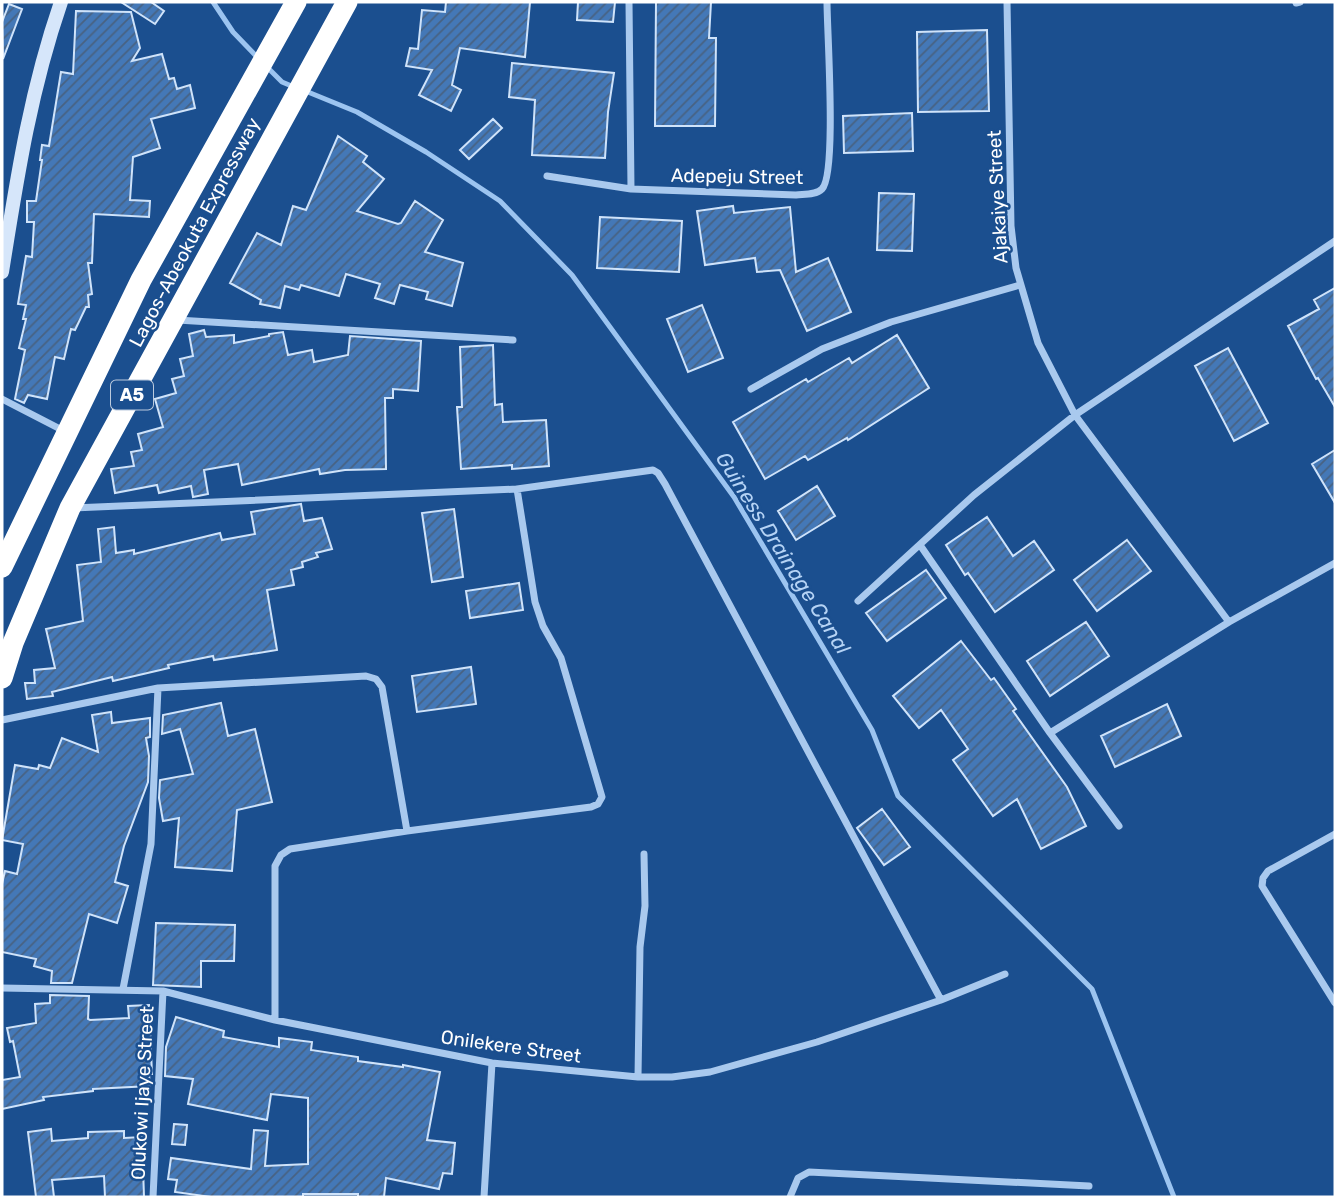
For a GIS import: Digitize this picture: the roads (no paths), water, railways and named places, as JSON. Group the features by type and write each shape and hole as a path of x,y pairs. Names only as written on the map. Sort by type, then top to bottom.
{"highway":[{"name":"Lagos-Abeokuta Expressway","path":"2,567 141,280 296,2"},
{"name":"Lagos-Abeokuta Expressway","path":"2,678 13,643 70,508 346,2"}],"street":[{"path":"2,272 27,120 46,46 61,2"},
{"path":"629,2 631,189"},
{"name":"Adepeju Street","path":"547,176 631,189 796,195 816,193 826,182 830,154 827,2"},
{"name":"Ajakaiye Street","path":"1007,2 1012,226 1020,285 1038,343 1075,415 1229,622"},
{"path":"858,601 974,495 1075,415 1335,241"},
{"path":"751,389 822,349 882,325 1020,285"},
{"path":"173,320 513,340"},
{"path":"2,398 67,432"},
{"path":"70,508 517,489 653,470 658,473 941,1000"},
{"path":"275,1020 275,866 281,855 290,849 591,807 598,804 602,797 561,658 543,626 535,602 517,489"},
{"path":"920,545 1050,733 1119,826"},
{"path":"1050,733 1229,622 1335,563"},
{"path":"2,720 158,688 366,676 376,679 382,687 407,831"},
{"path":"123,989 151,844 158,688"},
{"path":"1335,834 1268,871 1262,886 1335,1003"},
{"path":"638,1077 640,947 645,906 644,855"},
{"name":"Onilekere Street","path":"2,988 163,991 275,1020 492,1063 638,1077 672,1077 710,1072 817,1042 941,1000 1005,974"},
{"name":"Olukowi Ijaye Street","path":"153,1197 163,991"},
{"path":"484,1197 492,1063"},
{"path":"790,1197 798,1178 809,1172 1089,1186"}],"waterway":[{"name":"Guiness Drainage Canal","path":"213,2 233,32 259,59"},
{"name":"Guiness Drainage Canal","path":"266,66 282,82 294,87"},
{"name":"Guiness Drainage Canal","path":"303,90 357,112 426,152 500,201 572,275 734,497 872,730 898,796 1092,989 1174,1197"}]}
